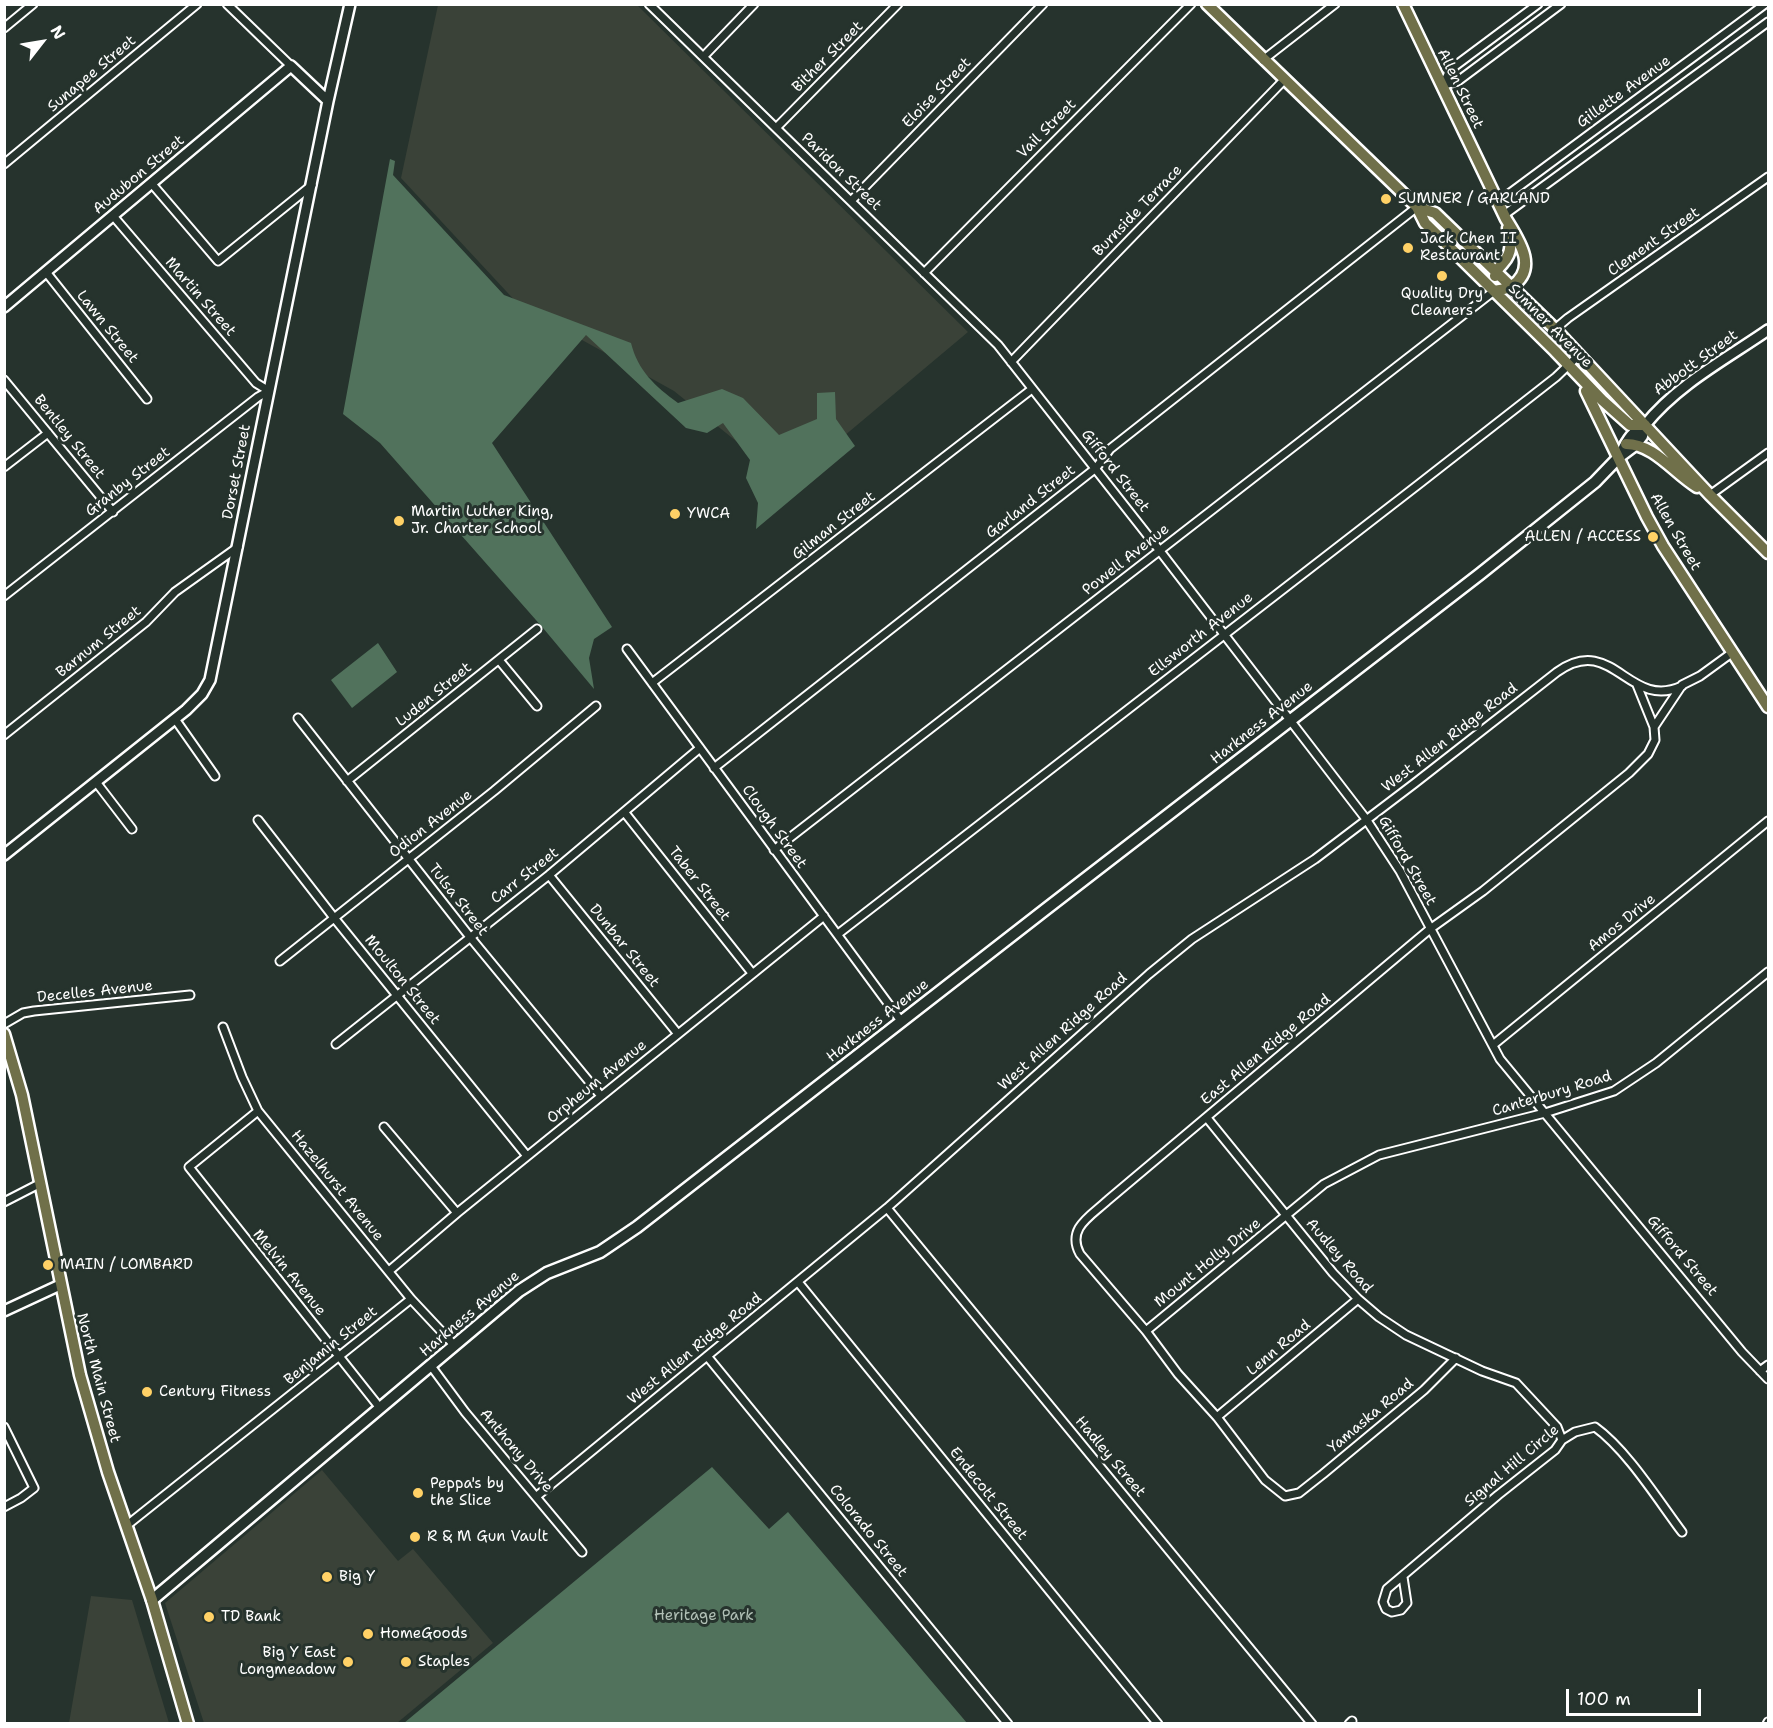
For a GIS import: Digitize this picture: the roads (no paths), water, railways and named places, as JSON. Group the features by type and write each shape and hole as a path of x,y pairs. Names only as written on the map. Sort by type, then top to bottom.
{"main road":[{"name":"Sumner Avenue","path":"1208,4 1263,60 1417,207 1425,223 1627,424 1645,425"},
{"name":"Allen Street","path":"1403,4 1505,217 1521,244 1525,256 1523,273 1511,286"},
{"name":"Sumner Avenue","path":"1417,207 1436,213 1555,329 1710,495 1768,553"},
{"name":"Allen Street","path":"1494,291 1496,271 1507,258 1511,246 1505,217"},
{"path":"1494,291 1511,286"},
{"name":"Allen Street","path":"1568,365 1592,400 1647,517 1768,707"},
{"path":"1631,444 1642,436 1645,425"},
{"name":"Sumner Avenue","path":"1631,444 1655,455 1710,495"},
{"name":"Harkness Avenue","path":"152,1600 519,1291 537,1279 600,1252 637,1227 1480,574 1588,487 1631,444"},
{"name":"North Main Street","path":"4,1034 20,1086 80,1375 126,1526 152,1600 188,1724"}],"street":[{"path":"4,28 33,4"},
{"name":"Sunapee Street","path":"4,164 197,4"},
{"path":"227,4 328,101"},
{"name":"Dorset Street","path":"4,855 175,719 199,698 210,680 328,101 350,4"},
{"name":"Paridon Street","path":"649,4 991,337 1011,362"},
{"path":"704,56 754,4"},
{"name":"Bither Street","path":"777,128 898,4"},
{"name":"Eloise Street","path":"851,201 1043,4"},
{"name":"Vail Street","path":"924,273 1191,4"},
{"path":"1263,60 1335,4"},
{"path":"1442,86 1451,69 1538,4"},
{"path":"1442,86 1458,81 1561,4"},
{"name":"Gillette Avenue","path":"1498,201 1765,4"},
{"name":"Gillette Avenue","path":"1505,217 1768,22"},
{"name":"Audubon Street","path":"4,307 114,217 291,66"},
{"path":"1673,73 1682,87"},
{"name":"Burnside Terrace","path":"1011,362 1284,80"},
{"name":"Clement Street","path":"1555,329 1768,177"},
{"path":"152,184 218,261 312,185"},
{"name":"Garland Street","path":"714,768 1096,468 1110,449 1417,207"},
{"name":"Martin Street","path":"114,217 256,383 269,391"},
{"name":"Lawn Street","path":"46,272 147,399"},
{"name":"Powell Avenue","path":"774,850 1494,291"},
{"name":"Abbott Street","path":"1645,425 1658,409 1683,388 1768,330"},
{"name":"Ellsworth Avenue","path":"838,934 1419,484 1579,355"},
{"name":"Gifford Street","path":"1011,362 1160,550 1366,819 1400,871 1500,1059 1768,1379"},
{"name":"Bentley Street","path":"4,380 112,512"},
{"name":"Gilman Street","path":"652,683 1032,389"},
{"name":"Granby Street","path":"4,596 258,397 269,391"},
{"path":"4,467 48,433"},
{"path":"1710,495 1768,453"},
{"name":"Barnum Street","path":"4,735 146,622 171,595 238,547"},
{"name":"Luden Street","path":"348,781 537,629"},
{"name":"Clough Street","path":"627,649 901,1021"},
{"name":"East Allen Ridge Road","path":"1301,1491 1288,1497 1276,1491 1265,1480 1217,1417 1178,1374 1146,1331 1080,1254 1075,1243 1075,1236 1090,1216 1430,929 1483,891 1634,769 1652,748 1656,736 1654,727 1682,686 1733,652"},
{"name":"West Allen Ridge Road","path":"537,1496 887,1208 1149,974 1192,939 1314,859 1551,676 1570,664 1587,659 1603,663 1637,685 1656,691 1682,686"},
{"path":"499,660 537,706"},
{"path":"1637,685 1654,727"},
{"name":"Odion Avenue","path":"280,961 494,792 596,706"},
{"name":"Tulsa Street","path":"298,718 470,937 601,1096"},
{"path":"175,719 215,776"},
{"name":"Carr Street","path":"336,1044 625,813 700,748"},
{"path":"96,782 132,829"},
{"name":"Taber Street","path":"625,813 752,973"},
{"name":"Moulton Street","path":"258,820 527,1156"},
{"name":"Amos Drive","path":"1493,1045 1768,822"},
{"name":"Dunbar Street","path":"549,874 678,1034"},
{"name":"Orpheum Avenue","path":"389,1271 457,1213 824,916"},
{"name":"Canterbury Road","path":"1287,1215 1324,1184 1379,1155 1545,1113 1598,1097 1624,1085 1656,1063 1768,972"},
{"name":"Decelles Avenue","path":"4,1024 23,1013 34,1011 190,995"},
{"name":"Hazelhurst Avenue","path":"223,1027 242,1077 258,1110 411,1299 454,1346"},
{"name":"Melvin Avenue","path":"258,1110 189,1167 380,1408"},
{"name":"Audley Road","path":"1207,1118 1333,1273 1358,1299 1378,1317 1406,1335 1516,1383 1557,1427 1562,1440"},
{"path":"384,1127 457,1213"},
{"path":"4,1202 39,1184"},
{"name":"Hadley Street","path":"887,1208 1312,1724"},
{"name":"Mount Holly Drive","path":"1146,1331 1287,1215"},
{"name":"Endecott Street","path":"798,1282 1158,1724"},
{"path":"4,1311 60,1286"},
{"name":"Benjamin Street","path":"126,1526 411,1299"},
{"name":"Lenn Road","path":"1217,1417 1358,1299"},
{"name":"Colorado Street","path":"707,1356 1008,1724"},
{"name":"Yamaska Road","path":"1301,1491 1424,1390 1456,1358"},
{"path":"1760,1371 1768,1365"},
{"name":"Anthony Drive","path":"431,1366 471,1419 582,1552"},
{"path":"4,1427 34,1488 4,1507"},
{"name":"Signal Hill Circle","path":"1403,1577 1407,1603 1398,1612 1389,1611 1383,1602 1385,1592 1555,1450 1562,1440 1575,1432 1595,1427 1622,1452 1682,1532"}],"place":[{"name":"SUMNER / GARLAND","path":"1386,199"},
{"name":"Jack Chen II Restaurant","path":"1408,248"},
{"name":"Quality Dry Cleaners","path":"1442,276"},
{"name":"YWCA","path":"675,514"},
{"name":"Martin Luther King, Jr. Charter School","path":"399,521"},
{"name":"ALLEN / ACCESS","path":"1653,537"},
{"name":"MAIN / LOMBARD","path":"48,1265"},
{"name":"Century Fitness","path":"147,1392"},
{"name":"Peppa's by the Slice","path":"418,1493"},
{"name":"R & M Gun Vault","path":"415,1537"},
{"name":"Big Y","path":"327,1577"},
{"name":"TD Bank","path":"209,1617"},
{"name":"HomeGoods","path":"368,1634"},
{"name":"Big Y East Longmeadow","path":"348,1662"},
{"name":"Staples","path":"406,1662"}],"park label":[{"name":"Heritage Park","path":"704,1616"}]}
